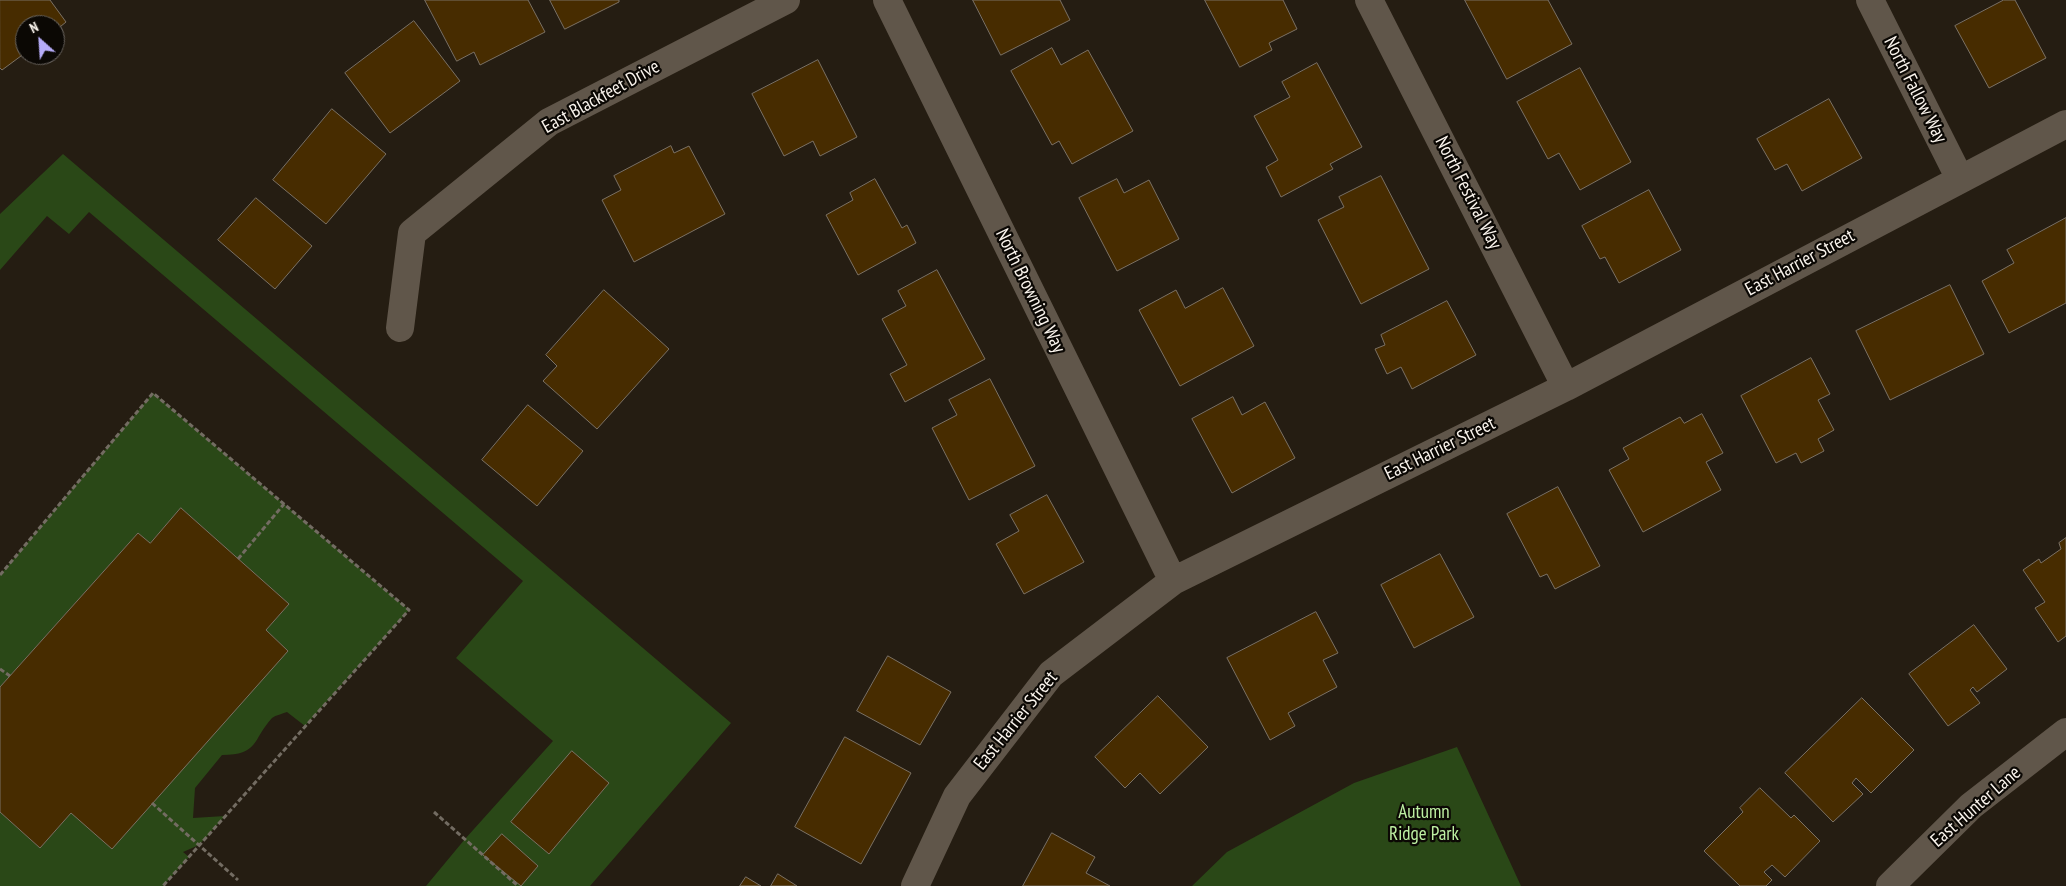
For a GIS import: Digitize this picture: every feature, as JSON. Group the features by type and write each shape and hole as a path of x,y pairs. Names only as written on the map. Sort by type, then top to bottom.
{"street":[{"name":"East Blackfeet Drive","path":"400,328 412,233 549,122 786,0"},
{"name":"North Browning Way","path":"887,0 1173,581"},
{"name":"North Festival Way","path":"1369,0 1566,386"},
{"name":"North Fallow Way","path":"1870,0 1960,179"},
{"name":"East Harrier Street","path":"915,886 956,796 1051,674 1173,581 1566,386 2066,124"},
{"name":"East Hunter Lane","path":"1890,886 1971,806 2066,732"}],"path":[{"path":"0,575 153,393 408,610 163,886"},
{"path":"238,558 284,504"},
{"path":"0,669 10,676"},
{"path":"152,803 238,880"},
{"path":"434,812 518,886"}],"green space":[{"path":"63,154 731,723 590,886 426,886 465,839 553,741 456,658 523,581 89,212 69,234 47,216 0,270 0,214"},
{"path":"153,393 409,610 305,726 287,712 272,718 249,749 234,754 222,755 195,788 193,818 225,816 199,845 183,852 189,857 163,886 0,886 0,812 40,848 71,813 288,651 266,630 289,604 181,508 150,543 138,533 0,687 0,575"},
{"name":"Autumn Ridge Park","path":"1457,747 1521,886 1192,886 1227,852 1354,783"}],"building":[{"path":"0,0 50,0 61,15 15,15 15,60 2,70 0,68"},
{"path":"425,0 528,0 545,32 480,65 474,52 457,61"},
{"path":"550,0 619,0 619,2 565,29"},
{"path":"973,0 1060,0 1070,20 1001,55"},
{"path":"1205,0 1283,0 1297,29 1269,43 1272,50 1240,67"},
{"path":"1465,0 1548,0 1572,44 1507,79"},
{"path":"2004,0 2015,0 2046,58 1989,88 1955,26"},
{"path":"414,21 460,81 390,133 345,73"},
{"path":"1052,48 1061,65 1088,50 1133,131 1072,164 1059,141 1052,145 1011,71"},
{"path":"818,60 857,137 820,156 813,141 784,156 752,94"},
{"path":"1317,63 1362,147 1330,164 1333,169 1281,197 1266,167 1278,160 1254,116 1290,97 1282,82"},
{"path":"1580,68 1631,162 1580,190 1559,153 1548,159 1517,102"},
{"path":"1829,99 1862,158 1802,191 1787,164 1775,170 1757,139"},
{"path":"332,109 386,154 326,224 273,180"},
{"path":"671,146 674,153 689,146 725,214 634,262 602,200 621,190 614,176"},
{"path":"1381,176 1429,269 1361,304 1318,220 1344,207 1339,197"},
{"path":"875,179 902,228 907,225 916,243 858,275 826,215 853,200 850,193"},
{"path":"1117,179 1124,193 1149,180 1179,239 1117,271 1079,198"},
{"path":"1649,190 1681,250 1619,283 1605,257 1600,259 1582,226"},
{"path":"256,198 312,246 275,289 218,240"},
{"path":"2066,218 2066,303 2009,333 1982,281 2014,263 2007,250"},
{"path":"937,270 985,359 905,402 890,374 907,365 882,319 906,306 898,291"},
{"path":"1950,285 1984,354 1890,400 1856,331"},
{"path":"1223,288 1254,346 1180,386 1139,310 1176,290 1185,308"},
{"path":"604,290 669,349 597,429 543,381 557,366 546,355"},
{"path":"1447,301 1476,355 1412,389 1401,367 1387,374 1375,349 1385,345 1381,335"},
{"path":"1811,358 1830,394 1818,400 1834,430 1818,439 1824,451 1801,463 1796,453 1776,463 1741,396"},
{"path":"990,379 1035,466 969,500 932,428 957,415 949,400"},
{"path":"1233,397 1242,415 1265,402 1295,458 1232,493 1192,419"},
{"path":"528,405 583,451 537,506 482,460"},
{"path":"1702,414 1723,453 1706,462 1721,490 1643,532 1609,470 1629,459 1623,448 1680,417 1684,423"},
{"path":"1558,487 1600,566 1555,589 1547,574 1540,577 1507,514"},
{"path":"1047,495 1084,562 1024,594 996,544 1019,531 1010,515"},
{"path":"181,508 289,604 266,630 288,651 112,849 71,813 40,848 0,812 0,687 138,533 150,543"},
{"path":"2066,538 2066,636 2058,642 2035,608 2045,602 2023,570 2039,559 2041,563 2061,549 2059,543"},
{"path":"1440,554 1474,617 1414,648 1381,585"},
{"path":"1316,612 1338,653 1323,660 1337,687 1288,713 1295,726 1270,740 1227,658"},
{"path":"1974,625 2007,669 1977,692 1973,687 1970,690 1980,703 1948,726 1909,674"},
{"path":"888,656 951,692 920,745 857,711"},
{"path":"1158,696 1208,747 1160,794 1140,773 1125,788 1095,757"},
{"path":"1862,698 1914,750 1871,793 1856,778 1852,783 1863,794 1833,822 1785,773"},
{"path":"845,737 911,773 861,864 795,827"},
{"path":"572,751 609,783 549,854 511,822"},
{"path":"1760,788 1791,818 1794,815 1820,841 1785,877 1772,865 1764,872 1772,880 1766,886 1740,886 1704,851 1743,812 1740,808"},
{"path":"1052,833 1095,857 1086,873 1110,886 1023,886"},
{"path":"502,834 538,866 521,886 483,855"},
{"path":"778,874 797,886 771,886"},
{"path":"746,877 761,886 740,886"}]}
